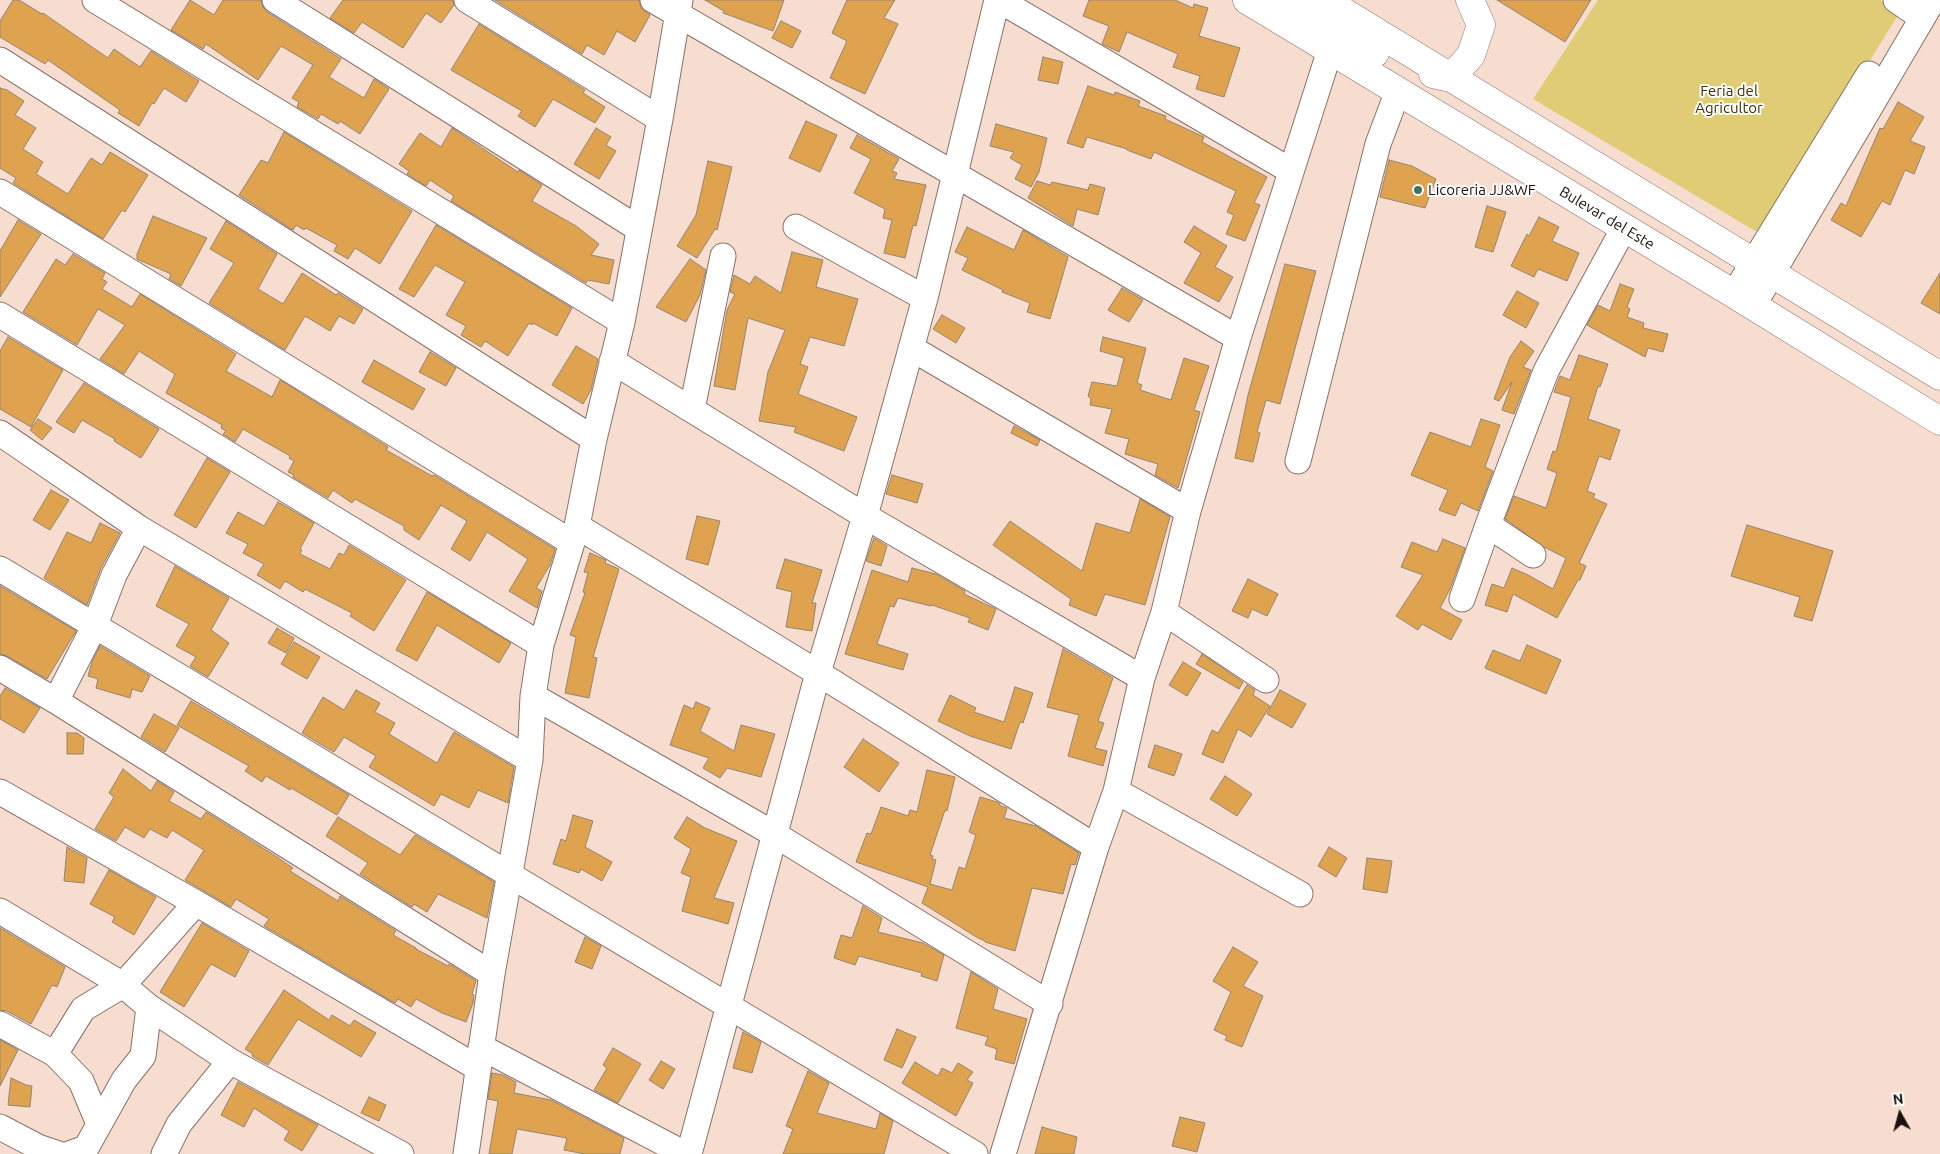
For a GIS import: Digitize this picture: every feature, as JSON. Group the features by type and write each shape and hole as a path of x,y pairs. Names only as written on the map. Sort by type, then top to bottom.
{"highway":[{"name":"Bulevar del Este","path":"1247,0 1744,300 1940,421"},
{"path":"1285,0 1400,68 1451,78"},
{"path":"1324,0 1940,376"},
{"path":"1451,78 1471,55 1481,25 1470,0"}],"street":[{"path":"95,0 622,322"},
{"path":"275,0 639,229"},
{"path":"467,0 660,119"},
{"path":"653,0 678,7 956,174 1238,338"},
{"path":"0,792 196,903 480,1057 687,1154 818,672 865,516 925,298 998,0 1291,171"},
{"path":"1744,300 1915,5"},
{"path":"466,1154 492,974 530,760 533,696 542,645 574,534 622,322 660,119 678,7"},
{"path":"1003,1154 1096,847 1116,791 1142,678 1164,612 1188,511 1238,338 1330,50"},
{"path":"0,60 594,439"},
{"path":"1298,461 1378,144 1398,91"},
{"path":"0,192 574,534 818,672 1096,847"},
{"path":"796,227 925,298"},
{"path":"1462,599 1546,371 1624,228"},
{"path":"692,409 723,256"},
{"path":"0,315 542,645"},
{"path":"911,348 1188,511"},
{"path":"612,361 865,516 1142,678"},
{"path":"0,433 139,528 530,760"},
{"path":"1488,525 1533,555"},
{"path":"56,701 95,624 114,575 139,528"},
{"path":"0,569 95,624 974,1154"},
{"path":"1164,612 1266,680"},
{"path":"0,668 56,701 492,974"},
{"path":"533,696 774,834 1050,1004"},
{"path":"1116,791 1300,894"},
{"path":"55,1054 83,1009 123,985 196,903"},
{"path":"0,910 123,985 148,1007 230,1061 401,1154"},
{"path":"69,1154 86,1148 124,1080 143,1056 148,1007"},
{"path":"0,1024 55,1054 81,1081 99,1124"},
{"path":"164,1154 179,1124 230,1061"},
{"path":"81,1081 124,1080"},
{"path":"0,1127 45,1152"}],"green space":[{"name":"Feria del Agricultor","path":"1598,0 1880,0 1900,12 1762,235 1533,99"}],"building":[{"path":"13,0 19,0 43,13 108,58 114,49 140,67 151,51 199,81 186,102 164,88 154,104 152,103 139,126 118,113 120,110 48,60 45,64 0,37 0,21"},
{"path":"190,0 214,15 223,0 261,0 267,12 341,59 329,77 364,98 374,79 389,89 360,134 340,121 338,124 321,114 318,119 297,107 299,102 292,98 313,65 281,46 258,80 206,44 203,49 171,30"},
{"path":"343,0 453,0 454,5 441,23 426,13 403,48 362,22 354,33 330,18"},
{"path":"495,0 639,0 641,8 650,15 635,42 617,31 604,55 587,45 582,54"},
{"path":"705,0 784,0 773,31 723,13 724,11"},
{"path":"847,0 895,0 884,18 898,24 865,94 830,78 847,41 832,33"},
{"path":"1089,0 1175,0 1193,8 1194,4 1208,8 1199,36 1240,48 1224,97 1196,89 1200,76 1173,67 1178,54 1127,32 1119,52 1102,44 1109,26 1083,16"},
{"path":"1497,0 1591,0 1565,42"},
{"path":"781,21 801,31 792,48 772,38"},
{"path":"479,24 585,90 583,93 605,107 595,123 553,99 535,127 518,116 522,111 451,70"},
{"path":"1043,57 1063,62 1058,84 1038,80"},
{"path":"1088,86 1114,95 1115,92 1140,101 1138,106 1166,116 1165,119 1204,137 1202,142 1267,177 1254,203 1260,205 1245,241 1226,234 1234,215 1227,212 1236,191 1154,152 1151,159 1127,149 1087,137 1083,148 1067,143"},
{"path":"0,88 7,90 24,101 15,115 36,128 23,149 43,162 36,174 68,194 91,158 102,165 110,152 148,175 125,212 122,210 103,239 13,183 16,178 0,168"},
{"path":"1898,102 1924,117 1910,141 1925,147 1914,174 1905,170 1890,205 1882,201 1861,237 1831,220 1841,203 1846,206 1880,128 1883,129"},
{"path":"806,121 837,135 820,172 789,158"},
{"path":"996,124 1047,138 1039,172 1031,187 1015,179 1022,165 1010,158 1014,152 990,146"},
{"path":"452,128 518,172 519,170 542,185 532,201 576,226 599,244 591,255 614,260 609,284 588,280 586,283 451,201 454,196 430,180 426,186 407,174 409,171 399,164 420,133 441,147"},
{"path":"596,128 611,137 606,145 616,151 599,179 574,164"},
{"path":"284,132 412,211 380,264 355,248 348,259 334,251 337,245 306,228 304,230 296,225 293,230 239,195 261,160 268,163"},
{"path":"857,135 899,159 892,171 897,173 894,179 926,185 916,226 913,225 905,258 884,253 892,220 883,218 885,209 854,193 871,159 850,148"},
{"path":"1389,160 1412,166 1436,179 1425,208 1380,197"},
{"path":"708,161 732,167 717,230 715,229 697,258 677,246 696,215"},
{"path":"1037,181 1050,185 1052,182 1088,190 1090,184 1105,188 1098,215 1077,209 1073,226 1028,198"},
{"path":"1487,206 1506,212 1493,252 1475,247"},
{"path":"153,216 207,238 181,286 169,279 171,274 137,259 137,254"},
{"path":"1539,217 1559,227 1552,241 1579,253 1567,281 1538,269 1534,277 1511,266 1527,234 1529,236"},
{"path":"18,220 41,234 0,297 0,251"},
{"path":"226,221 277,254 258,289 283,304 302,273 336,295 338,293 363,309 354,324 339,316 330,331 305,316 285,350 209,303 234,263 210,249"},
{"path":"436,225 572,308 557,336 533,323 532,325 529,323 508,356 485,341 481,347 461,335 466,326 446,315 465,282 435,265 414,297 399,289"},
{"path":"1194,226 1227,246 1215,267 1233,277 1219,302 1184,283 1201,253 1184,242"},
{"path":"967,227 1014,250 1023,230 1068,257 1050,319 1027,312 1030,303 1002,292 1003,290 962,270 968,258 955,252"},
{"path":"792,252 823,260 816,287 858,299 844,346 810,337 800,364 808,367 798,394 857,417 844,451 794,432 796,427 759,421 768,372 785,330 748,318 735,390 714,386 727,310 735,294 730,292 734,275 750,284 755,276 781,293"},
{"path":"73,254 105,273 102,279 107,282 102,289 132,307 140,294 236,354 226,371 272,397 280,380 388,447 386,450 432,476 434,475 555,549 550,565 536,588 542,591 537,608 509,591 528,559 487,532 470,561 451,549 467,521 441,505 419,540 404,530 404,526 355,499 352,503 333,490 328,498 288,472 294,461 289,458 290,456 243,429 235,442 223,434 226,431 221,428 222,425 166,393 175,374 139,351 124,374 100,359 125,325 98,309 77,345 23,312 56,259 65,265"},
{"path":"690,259 706,270 700,295 686,322 656,307"},
{"path":"1285,264 1316,271 1280,404 1266,400 1257,432 1260,433 1253,462 1235,458 1248,395"},
{"path":"1940,273 1940,314 1921,303"},
{"path":"1620,284 1634,289 1627,307 1630,309 1627,317 1644,323 1643,328 1668,334 1663,352 1648,348 1645,357 1587,325 1598,305 1610,311"},
{"path":"1122,288 1143,300 1129,322 1108,310"},
{"path":"1517,291 1539,303 1526,328 1503,315"},
{"path":"942,315 965,328 956,343 933,329"},
{"path":"8,337 63,370 31,427 0,409 0,351"},
{"path":"1103,337 1146,348 1137,383 1142,385 1140,390 1171,400 1184,358 1209,366 1194,410 1200,412 1178,488 1155,475 1158,464 1125,454 1129,439 1105,433 1112,409 1090,405 1091,399 1088,396 1092,382 1117,386 1124,358 1100,351"},
{"path":"1521,341 1534,351 1523,367 1531,370 1514,414 1502,410 1512,382 1499,401 1494,399 1510,357"},
{"path":"576,346 598,359 591,390 583,404 552,385"},
{"path":"430,352 456,368 446,386 419,372"},
{"path":"1579,355 1608,364 1600,387 1598,386 1588,419 1620,430 1610,460 1599,456 1587,491 1595,494 1593,498 1607,504 1579,563 1586,566 1580,580 1578,580 1557,618 1513,594 1507,612 1485,605 1492,584 1504,588 1512,568 1553,589 1566,558 1544,547 1505,519 1514,496 1546,508 1557,473 1547,469 1553,451 1556,452 1571,397 1554,392 1560,376 1570,380"},
{"path":"374,360 425,389 413,410 362,382"},
{"path":"84,383 159,429 141,458 114,441 115,439 82,420 74,433 56,422"},
{"path":"38,419 52,428 42,440 30,430"},
{"path":"1481,419 1500,425 1485,467 1493,471 1478,511 1461,503 1455,516 1439,510 1448,490 1411,475 1430,432 1471,447"},
{"path":"1014,426 1040,440 1037,446 1011,433"},
{"path":"207,458 230,472 196,528 174,515"},
{"path":"892,475 923,484 917,503 886,494"},
{"path":"51,490 69,500 50,530 33,520"},
{"path":"1140,499 1170,517 1145,605 1105,594 1096,616 1069,605 1071,599 993,545 1010,521 1082,571 1096,523 1130,533"},
{"path":"278,502 314,523 300,549 302,550 300,554 330,569 339,553 344,555 349,545 406,580 374,631 350,616 352,613 305,589 303,592 285,581 280,589 257,575 264,564 243,553 248,544 226,533 238,512 264,526"},
{"path":"697,516 720,521 708,565 686,559"},
{"path":"100,523 120,533 101,568 87,605 44,578 67,532 91,543"},
{"path":"1747,525 1833,551 1812,621 1794,616 1800,597 1731,576"},
{"path":"874,538 887,546 881,566 866,561"},
{"path":"1443,539 1465,548 1450,589 1440,608 1462,620 1451,640 1422,624 1418,630 1396,616 1423,575 1401,567 1412,542 1437,552"},
{"path":"590,553 606,560 605,563 619,569 593,657 597,658 589,698 565,693 576,637 570,635 585,593 583,592 588,573 584,572"},
{"path":"785,559 822,570 812,603 816,603 812,631 786,627 792,592 776,588"},
{"path":"175,566 229,598 211,630 229,643 208,677 190,666 196,657 176,646 189,624 156,606"},
{"path":"912,568 936,574 965,591 964,594 996,609 988,630 968,622 970,618 932,605 898,598 894,607 890,606 877,644 908,654 903,670 845,654 872,570 908,582"},
{"path":"1248,579 1278,594 1267,616 1252,609 1248,618 1232,611"},
{"path":"0,586 76,631 47,679 7,656 0,654"},
{"path":"427,592 511,643 499,663 437,625 417,661 396,650"},
{"path":"277,628 294,638 286,653 268,643"},
{"path":"294,642 320,657 307,679 281,664"},
{"path":"1527,645 1561,660 1546,694 1485,668 1493,650 1520,661"},
{"path":"100,646 150,676 142,692 132,689 130,698 96,688 98,679 88,676"},
{"path":"1063,649 1113,678 1098,721 1104,723 1095,748 1107,751 1103,766 1068,756 1079,715 1047,707"},
{"path":"1202,654 1243,682 1239,689 1196,664"},
{"path":"1183,662 1201,673 1187,696 1169,685"},
{"path":"1247,685 1255,690 1253,695 1270,706 1251,737 1238,729 1223,763 1202,754 1212,730 1218,733"},
{"path":"1015,687 1033,693 1023,723 1020,722 1011,749 970,736 938,721 950,695 976,708 974,712 1004,722"},
{"path":"5,688 40,708 24,733 0,719 0,696"},
{"path":"356,690 380,703 375,712 395,723 389,734 437,763 454,732 514,767 508,803 478,790 469,808 441,794 434,806 369,767 376,756 344,737 334,752 302,733 323,697 344,710"},
{"path":"1280,690 1306,704 1292,728 1267,714"},
{"path":"191,701 349,795 337,815 291,788 290,790 266,776 262,782 245,771 249,766 177,725"},
{"path":"696,702 710,708 700,731 734,751 741,725 775,734 761,777 727,768 720,778 703,768 709,758 670,745 684,705 693,709"},
{"path":"154,714 179,728 165,752 141,737"},
{"path":"67,733 77,733 84,738 83,754 67,754"},
{"path":"863,739 899,763 879,792 844,767"},
{"path":"1155,745 1182,754 1174,776 1148,767"},
{"path":"123,769 151,791 157,781 174,792 169,801 201,819 206,812 293,868 290,871 338,901 340,896 396,931 393,935 448,966 449,964 476,981 472,994 474,995 473,1003 466,1022 442,1013 416,999 411,1007 398,999 395,1003 264,926 269,919 236,899 231,907 185,880 204,850 172,830 167,838 150,829 144,838 125,827 116,841 95,829 114,797 109,793"},
{"path":"927,770 955,777 947,811 945,810 930,855 933,856 932,859 936,860 930,884 952,890 959,867 965,869 976,835 969,832 980,797 997,802 1000,806 1007,808 1004,818 1036,826 1079,853 1075,865 1071,864 1063,894 1032,888 1015,951 985,942 922,903 928,887 856,862 867,833 871,834 881,807 908,816 910,810 917,812"},
{"path":"1225,776 1252,794 1237,816 1210,799"},
{"path":"573,815 593,821 585,847 612,862 602,881 581,869 579,873 553,864 561,839 566,841"},
{"path":"338,817 400,855 415,835 494,882 487,918 438,894 427,912 414,904 412,907 360,874 368,863 326,836"},
{"path":"687,817 705,828 737,841 714,898 734,903 728,924 682,911 691,877 681,873 691,849 674,838"},
{"path":"67,847 87,858 84,883 64,881"},
{"path":"1329,847 1347,858 1336,877 1318,866"},
{"path":"1367,858 1392,861 1387,893 1363,889"},
{"path":"109,870 156,897 134,935 112,922 115,917 90,904"},
{"path":"863,906 882,918 878,932 923,943 944,955 937,981 921,976 922,973 859,956 855,965 834,958 841,935 852,938"},
{"path":"202,923 249,951 235,977 211,964 184,1007 160,992"},
{"path":"0,928 65,967 57,987 52,985 31,1024 7,1011 0,1010"},
{"path":"585,937 601,946 592,969 575,962"},
{"path":"1233,947 1258,962 1243,986 1263,996 1242,1047 1225,1040 1227,1036 1214,1030 1231,992 1213,981"},
{"path":"971,972 998,989 993,1009 1027,1019 1014,1064 995,1059 997,1049 985,1045 988,1037 956,1028"},
{"path":"284,990 329,1020 332,1015 350,1026 354,1020 376,1033 361,1057 298,1019 268,1065 252,1056 253,1054 245,1049"},
{"path":"897,1029 916,1037 902,1068 884,1060"},
{"path":"743,1032 761,1042 752,1073 733,1068"},
{"path":"0,1040 18,1050 0,1086"},
{"path":"613,1048 641,1064 618,1103 594,1090 607,1068 603,1065"},
{"path":"661,1061 675,1069 663,1089 649,1080"},
{"path":"915,1062 938,1076 942,1068 952,1073 958,1063 973,1072 967,1080 973,1083 956,1116 902,1083"},
{"path":"808,1071 829,1083 817,1113 876,1129 880,1113 893,1121 884,1154 783,1154 793,1129 786,1126"},
{"path":"492,1073 503,1075 516,1082 514,1093 551,1100 624,1138 620,1154 585,1154 564,1150 567,1138 517,1129 512,1154 489,1154 498,1101 488,1099"},
{"path":"11,1078 32,1086 30,1107 8,1105"},
{"path":"238,1082 318,1125 302,1151 284,1140 289,1131 254,1108 244,1127 221,1115"},
{"path":"369,1097 386,1105 379,1121 361,1113"},
{"path":"1180,1117 1205,1123 1197,1152 1172,1146"},
{"path":"1042,1127 1077,1137 1074,1154 1035,1154"}],"place":[{"name":"Licoreria JJ&WF","path":"1418,190"}]}
